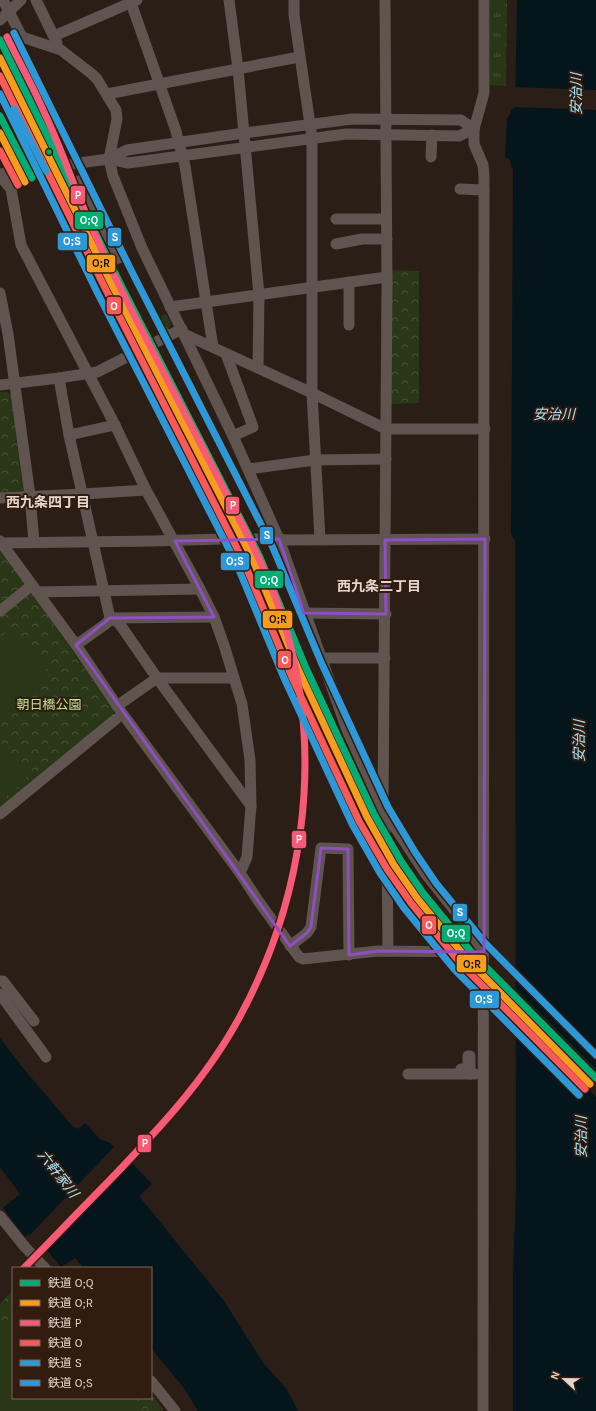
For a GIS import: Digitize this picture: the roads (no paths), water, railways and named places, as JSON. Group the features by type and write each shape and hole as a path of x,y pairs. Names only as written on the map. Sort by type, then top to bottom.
{"street":[{"path":"4,0 22,37 61,50 94,76 116,110 117,119 109,159 113,176 142,248 233,436 279,539 320,658 347,730 383,809 425,873 468,926 484,952"},
{"path":"0,20 21,0"},
{"path":"36,0 61,50"},
{"path":"229,0 238,69 259,294 258,368"},
{"path":"294,0 294,15 312,138 312,393 320,539"},
{"path":"385,0 387,277 385,540 386,614 383,809 388,852 388,951"},
{"path":"483,1411 485,539 484,190 483,165 474,144 474,130 484,93 484,0"},
{"path":"54,36 133,1 185,166 213,347"},
{"path":"107,94 300,57"},
{"path":"240,873 246,857 251,806 250,760 242,704 214,617 175,541 146,490 115,425 21,246 11,189 0,175 109,159 127,150 352,119 461,120 474,130"},
{"path":"109,159 128,163 346,134 458,136 474,130"},
{"path":"431,157 432,135"},
{"path":"78,181 115,259 119,258"},
{"path":"460,189 484,190"},
{"path":"336,219 386,219"},
{"path":"336,244 362,239 386,239"},
{"path":"170,307 387,277"},
{"path":"349,282 349,325"},
{"path":"0,293 8,334 30,496 34,542"},
{"path":"183,332 226,354 386,429 485,429"},
{"path":"0,385 97,372 183,332"},
{"path":"226,354 253,428 233,436"},
{"path":"59,378 69,434 110,618 107,623 76,645"},
{"path":"69,434 115,425"},
{"path":"248,469 315,460 386,459"},
{"path":"0,498 146,490"},
{"path":"1,542 175,541 210,539 485,539"},
{"path":"1,542 76,645 117,706 240,873 299,957 303,959 388,951 484,952"},
{"path":"0,611 34,588 104,590 200,588"},
{"path":"304,613 386,614"},
{"path":"110,618 214,617"},
{"path":"110,618 119,623 157,678 251,806"},
{"path":"320,658 385,658"},
{"path":"117,706 157,678 234,678"},
{"path":"0,814 116,719"},
{"path":"290,946 307,933 311,927 321,848 348,850 349,955"},
{"path":"0,981 3,981 34,1021"},
{"path":"0,994 46,1057"},
{"path":"408,1074 469,1072"},
{"path":"0,1216 25,1247 44,1267"},
{"path":"152,1382 175,1411"}],"water":[{"name":"安治川","path":"517,0 596,0 596,1411 513,1411 513,1276 516,1187 515,541 511,534 513,169 511,167 510,160 505,157 507,118 511,113 511,110 515,108"},
{"name":"六軒家川","path":"0,1038 23,1068 74,1128 75,1127 78,1129 85,1123 100,1139 110,1143 127,1160 128,1159 152,1184 139,1196 224,1301 264,1364 286,1388 298,1411 198,1411 184,1388 152,1349 152,1267 83,1267 75,1258 61,1267 43,1246 41,1247 29,1234 25,1237 3,1208 20,1194 0,1167"}],"rail line":[{"name":"S","path":"14,33 134,276 273,548 321,662 388,807 415,852 436,883 485,943 596,1055"},
{"name":"P","path":"7,37 60,148 84,209 118,284 241,523 274,593 286,629 298,679 304,729 305,779 301,829 292,879 278,928 260,975 225,1043 194,1086 161,1126 25,1267"},
{"name":"O;Q","path":"0,40 120,283 259,555 306,668 374,814 401,861 423,893 473,954 596,1078"},
{"name":"O;R","path":"0,58 113,287 252,558 299,671 367,817 394,865 417,898 467,959 590,1084"},
{"name":"O","path":"0,76 106,290 244,562 291,675 359,821 387,869 411,903 461,964 585,1089"},
{"name":"O;S","path":"0,94 98,294 237,565 284,678 352,824 380,873 404,908 454,969 579,1095"},
{"name":"S","path":"14,109 46,171"},
{"name":"O;Q","path":"0,116 32,178"},
{"name":"O;R","path":"0,133 25,182"},
{"name":"O","path":"0,151 18,185"}],"district":[{"name":"西九条四丁目","path":"48,502"},
{"name":"西九条二丁目","path":"379,586"}],"park label":[{"name":"朝日橋公園","path":"49,704"}]}
